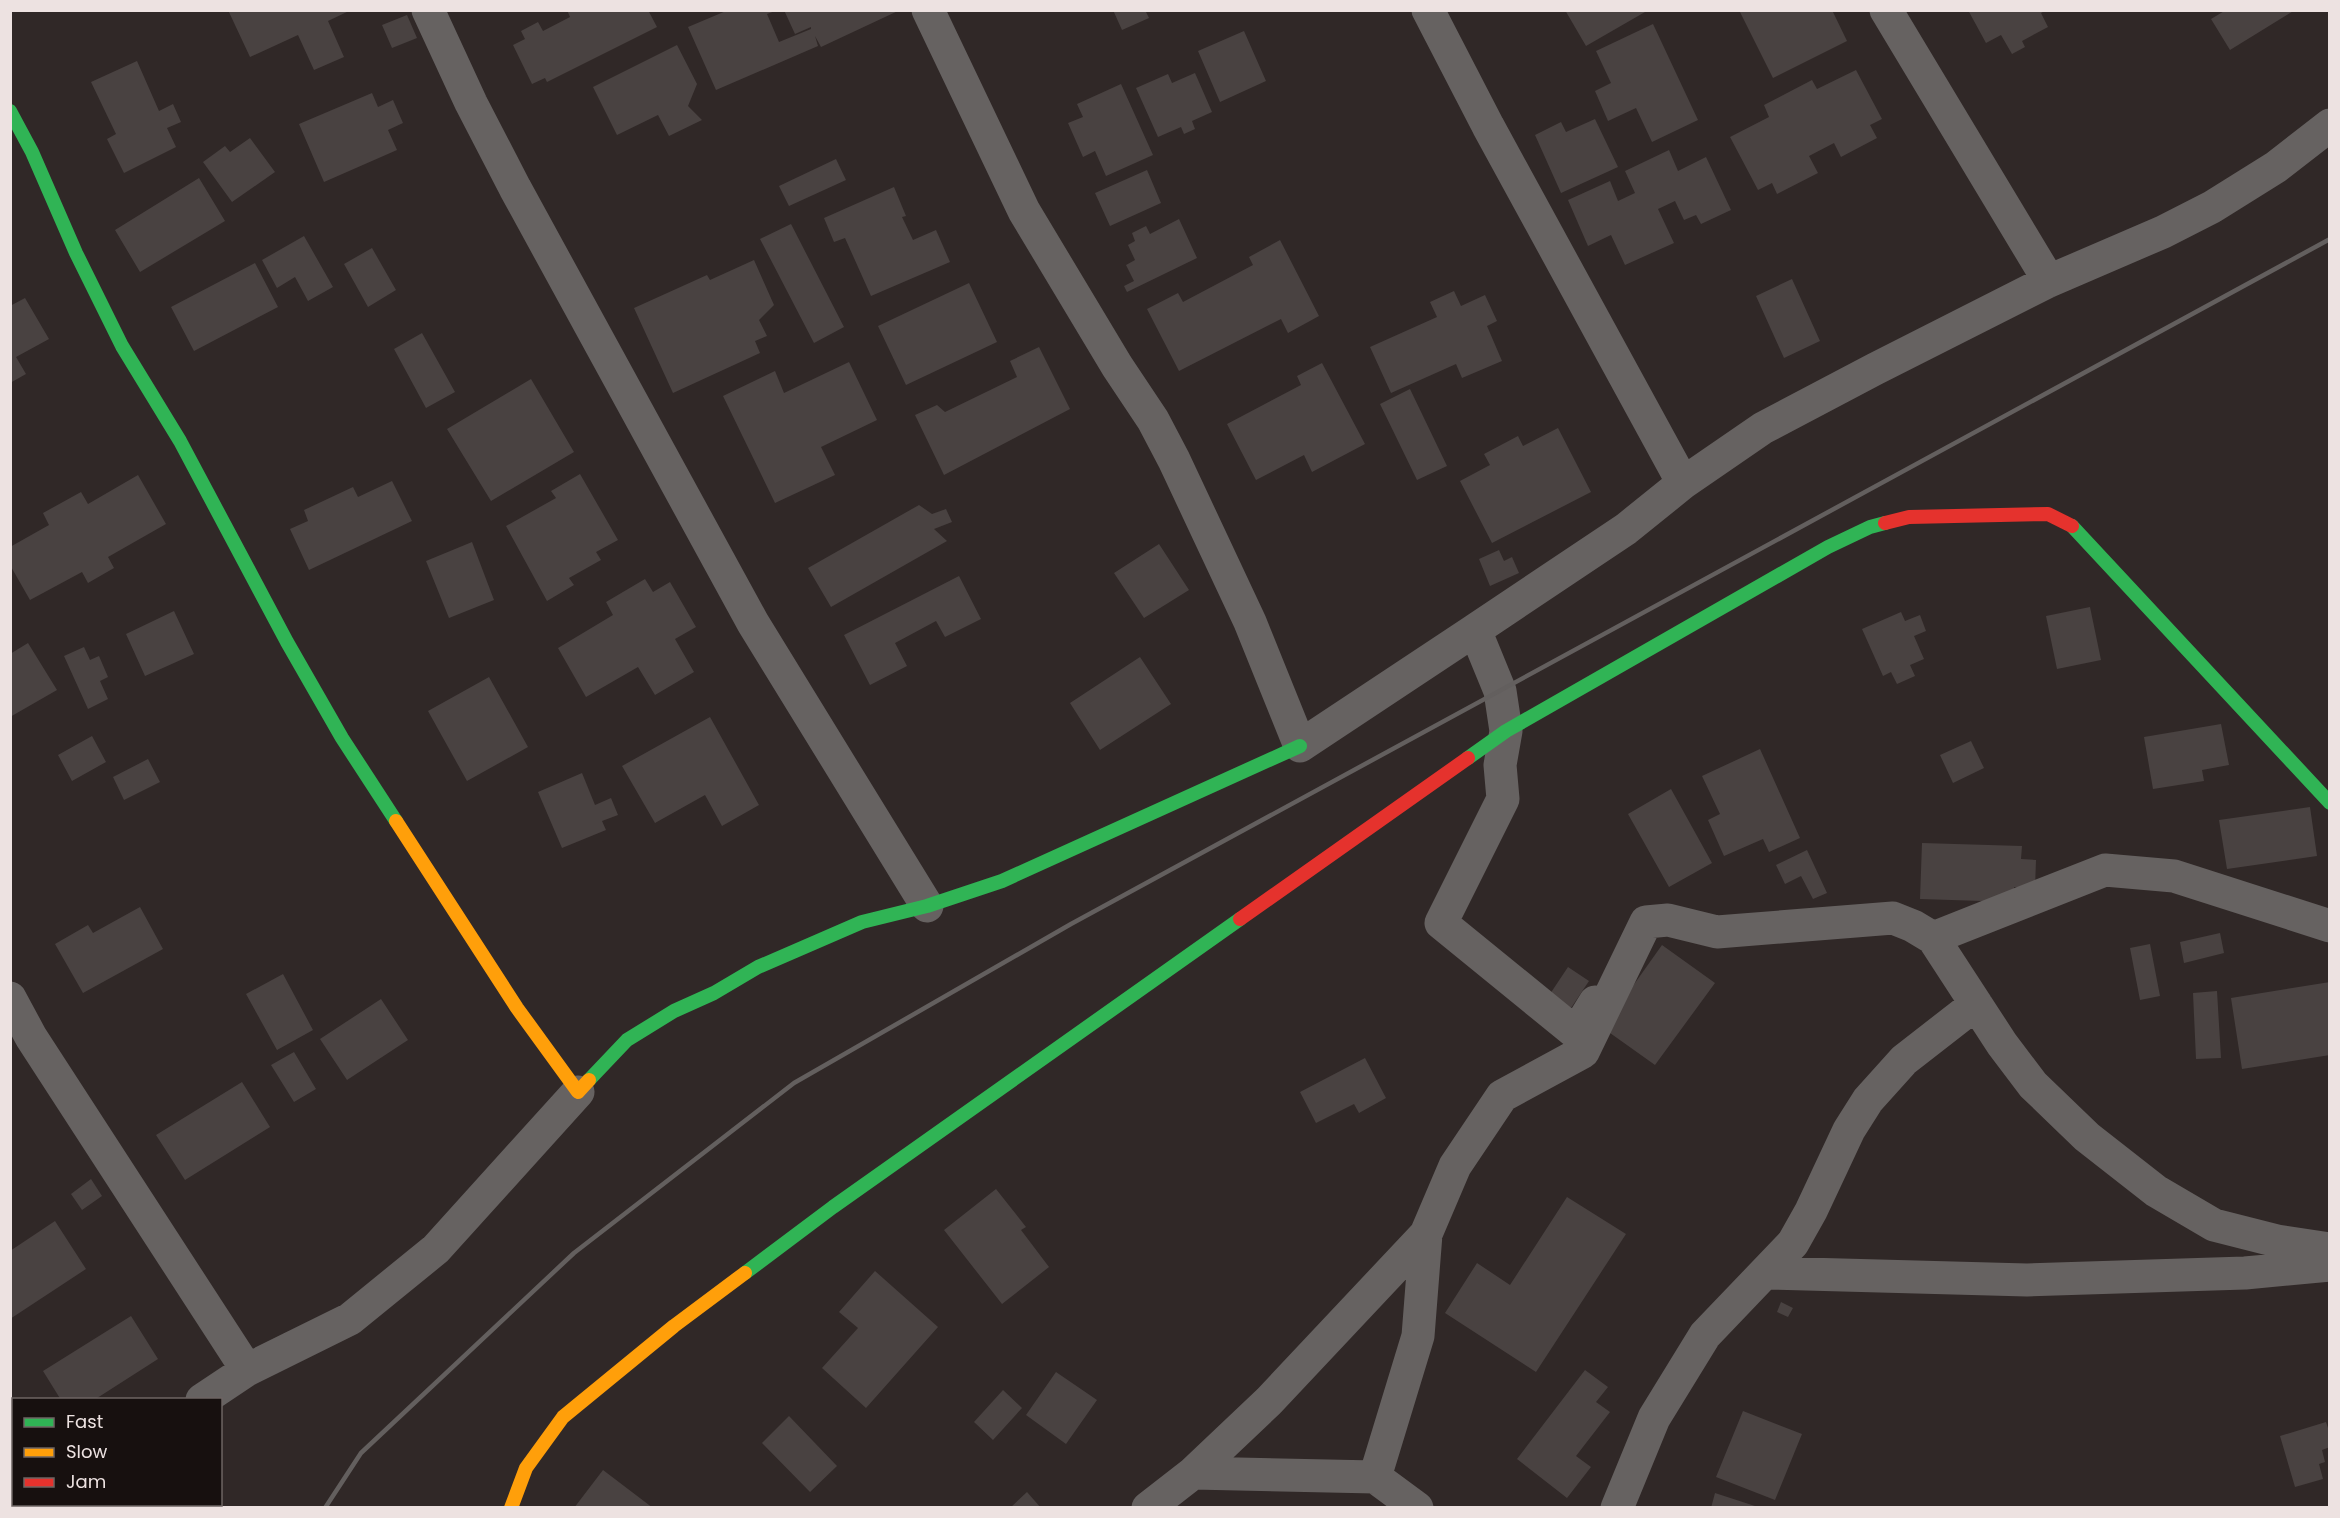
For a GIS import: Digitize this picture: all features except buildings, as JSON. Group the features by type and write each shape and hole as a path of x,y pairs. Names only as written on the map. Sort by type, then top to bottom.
{"street":[{"path":"428,10 471,103 515,188 753,623 927,906"},
{"path":"928,10 1024,211 1117,366 1153,420 1174,460 1250,622 1300,746"},
{"path":"1428,10 1493,136 1683,483"},
{"path":"1886,10 2049,281"},
{"path":"10,111 32,152 76,253 122,346 180,441 314,690 342,738 517,1008 578,1092"},
{"path":"205,1398 247,1370 350,1319 436,1249 627,1040 674,1011 714,993 758,967 862,922 927,906 1002,881 1300,746 1626,529 1683,483 1763,429 2049,281 2163,232 2212,207 2276,167 2330,125"},
{"path":"511,1508 526,1468 563,1417 674,1326 833,1207 1506,731 1828,547 1870,527 1908,517 2048,514 2076,528 2330,803"},
{"path":"1475,630 1500,691 1506,731 1500,765 1503,800 1441,923 1576,1033 1646,922"},
{"path":"1933,938 2105,870 2174,876 2330,926"},
{"path":"1646,922 1668,920 1717,932 1893,918 1933,938 2002,1044 2033,1085 2087,1137 2156,1191 2214,1225 2277,1240 2330,1249"},
{"path":"1375,1477 1418,1336 1426,1234 1455,1166 1502,1096 1583,1053 1646,922"},
{"path":"10,998 31,1037 247,1370"},
{"path":"1617,1508 1654,1418 1705,1335 1793,1244 1849,1130 1868,1100 1904,1060 1976,1004"},
{"path":"1148,1508 1193,1473 1269,1401 1426,1234"},
{"path":"1767,1273 2027,1280 2245,1273 2330,1265"},
{"path":"1193,1473 1375,1477 1417,1508"}],"railway":[{"path":"325,1508 361,1453 574,1253 794,1083 1071,924 2330,239"}],"traffic: fast":[{"path":"10,111 32,152 76,253 122,346 180,441 287,642 342,738 396,821"},
{"path":"1468,758 1506,731 1828,547 1870,527 1885,523"},
{"path":"2072,526 2330,803"},
{"path":"589,1080 627,1040 674,1011 714,993 758,967 862,922 927,906 1002,881 1300,746"},
{"path":"745,1273 833,1207 1240,919"}],"traffic: slow":[{"path":"396,821 517,1008 578,1092 589,1080"},
{"path":"511,1508 526,1468 563,1417 674,1326 745,1273"}],"traffic: jam":[{"path":"1885,523 1909,517 2048,514 2072,526"},
{"path":"1240,919 1468,758"}]}
